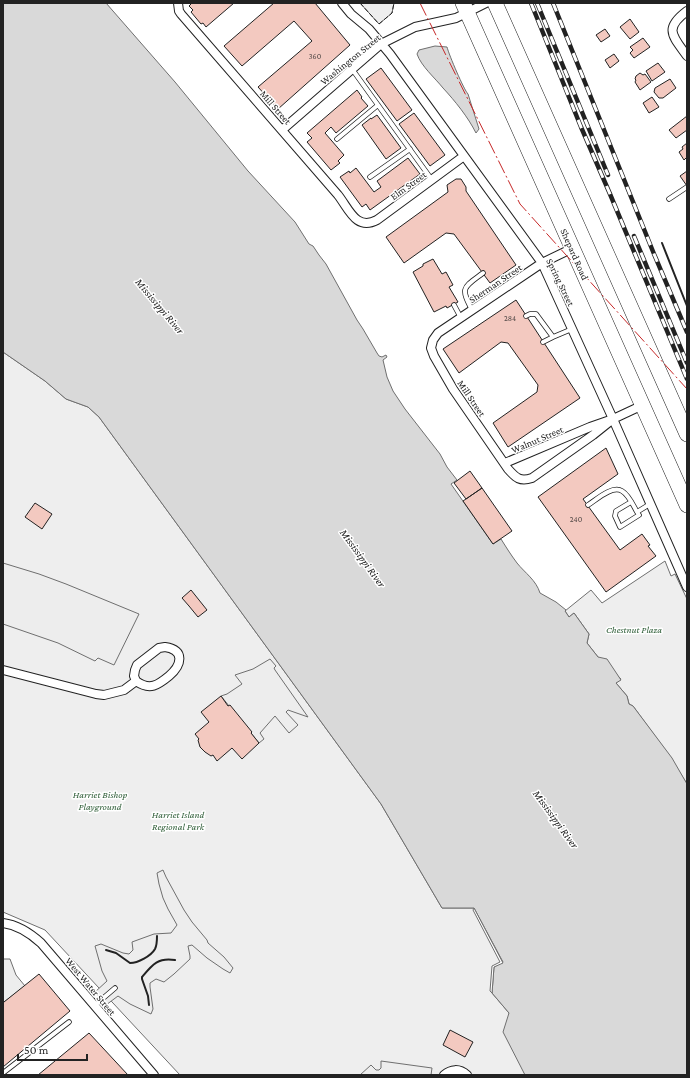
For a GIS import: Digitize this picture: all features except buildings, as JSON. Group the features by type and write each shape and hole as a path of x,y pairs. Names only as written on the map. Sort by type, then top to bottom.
{"highway":[{"path":"495,3 687,434"},
{"name":"Shepard Road","path":"465,8 687,505"}],"street":[{"name":"Mill Street","path":"178,3 179,11 338,195 353,216 362,223"},
{"name":"Spring Street","path":"342,3 369,29 395,60 542,263 686,583"},
{"name":"Washington Street","path":"282,130 381,44 415,27 456,18 465,8 486,3"},
{"path":"687,12 676,20 672,30 675,39 687,56"},
{"name":"Elm Street","path":"362,223 377,220 464,156"},
{"name":"Sherman Street","path":"433,340 438,333 542,263 573,248"},
{"name":"Mill Street","path":"433,340 431,348 434,356 453,389 505,463"},
{"name":"Walnut Street","path":"613,419 594,435 532,478 526,480 519,479 514,476 505,463 590,427 613,419 643,405"},
{"path":"165,646 177,652 179,664 176,670 159,684 146,686 140,685 136,681 134,676 137,665 159,648 165,646"},
{"path":"3,670 96,694 124,690 136,681"},
{"name":"West Water Street","path":"3,923 26,931 41,943 154,1075"},
{"path":"444,1075 449,1071 460,1070 467,1075"}],"lane":[{"path":"352,69 432,180"},
{"path":"337,139 378,105"},
{"path":"370,176 410,149"},
{"path":"669,199 687,187"},
{"path":"472,310 464,292 469,284 483,273"},
{"path":"454,305 461,318"},
{"path":"526,316 533,313 536,314 553,337"},
{"path":"543,342 572,329"},
{"path":"588,505 614,489 622,491 631,502 639,515 620,527 615,516 616,511 631,502"},
{"path":"637,512 651,504"},
{"path":"94,1006 115,988"},
{"path":"3,1073 69,1022"}],"green space":[{"path":"360,3 394,3 392,13 379,24"},
{"name":"Harriet Island Regional Park","path":"3,352 45,381 66,399 88,407 99,417 381,804 442,908 474,908 503,963 492,993 509,1013 525,1075 180,1075 45,930 3,912"},
{"name":"Chestnut Plaza","path":"665,561 671,576 675,574 687,599 687,784 633,706 629,704 627,696 616,683 621,679 598,657 587,643 589,634 574,613 569,617 565,611 591,590 602,603"}],"shaded area":[{"path":"3,563 66,584 139,614 114,665 98,658 95,661 58,643 3,624"},
{"path":"270,659 276,666 274,668 275,670 308,717 288,710 286,712 298,725 289,733 275,716 260,733 264,739 259,743 221,696 227,694 242,684 235,675 253,669"},
{"path":"163,870 192,922 208,943 224,957 233,968 230,973 207,958 192,945 188,946 190,959 164,982 156,979 150,983 153,1009 151,1014 130,1004 118,996 106,1005 95,992 107,981 102,971 95,946 101,944 129,954 133,950 132,942 154,934 171,933 177,925 163,898 159,884 157,873"},
{"path":"3,959 10,959 16,975 25,986 4,1002 3,1001"},
{"path":"381,1061 432,1068 431,1075 360,1075 371,1065 376,1070 379,1070 381,1068"}],"water":[{"name":"Mississippi River","path":"3,3 106,3 175,82 248,171 295,222 309,244 313,246 326,264 379,356 382,357 386,355 387,357 383,360 387,377 393,391 440,454 447,467 457,480 451,484 493,544 501,539 517,563 536,584 540,593 556,602 566,610 565,611 569,617 574,613 589,634 587,643 598,657 607,659 621,680 616,683 627,696 629,704 633,706 672,758 687,784 687,1075 525,1075 503,1032 509,1013 492,993 494,967 503,962 474,908 442,908 381,804 99,417 88,407 66,399 45,381 3,352"},
{"path":"435,46 447,47 463,86 468,94 479,129 476,133 461,109 425,67 417,54 419,50"}],"pier":[{"path":"474,908 503,963 494,967 492,993 490,991 492,966 500,962 473,910"}],"railway":[{"path":"531,3 581,127 687,379"},
{"path":"537,3 608,175"},
{"path":"553,3 687,332"},
{"path":"634,236 687,363"}],"fence":[{"path":"360,3 379,24 392,13 394,3"}],"wall":[{"path":"662,243 687,306"},
{"path":"106,950 116,953 130,963 137,962 153,952 156,946 157,936"},
{"path":"149,1005 148,996 142,977 156,963 169,959 175,960"}],"power":[{"path":"420,3 520,204 687,389"}],"park label":[{"name":"Harriet Bishop Playground","path":"100,800"}]}
